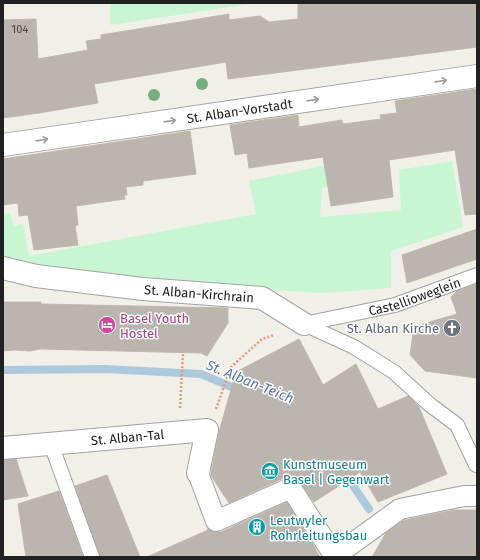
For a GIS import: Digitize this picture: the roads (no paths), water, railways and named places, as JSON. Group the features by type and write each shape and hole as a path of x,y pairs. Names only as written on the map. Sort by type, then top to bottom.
{"street":[{"name":"St. Alban-Vorstadt","path":"3,145 477,76"},
{"name":"St. Alban-Kirchrain","path":"3,268 36,276 143,289 262,298 304,324"},
{"name":"St. Alban-Tal","path":"3,448 207,430 198,473"},
{"path":"198,473 216,521 291,488 335,557 400,509 464,496 477,496"}],"lane":[{"name":"Castellioweglein","path":"304,324 395,304 477,275"},
{"name":"St. Alban-Kirchrain","path":"304,324 354,347 394,372 429,404 457,425 476,465"},
{"path":"51,444 92,557"}],"waterway":[{"name":"St. Alban-Teich","path":"3,370 105,369 201,374 241,391"},
{"name":"St. Alban-Teich","path":"343,471 369,509"}],"place":[{"name":"Basel Youth Hostel","path":"107,325"},
{"name":"St. Alban Kirche","path":"452,328"},
{"name":"Kunstmuseum Basel | Gegenwart","path":"270,471"},
{"name":"Leutwyler Rohrleitungsbau","path":"257,527"}]}
